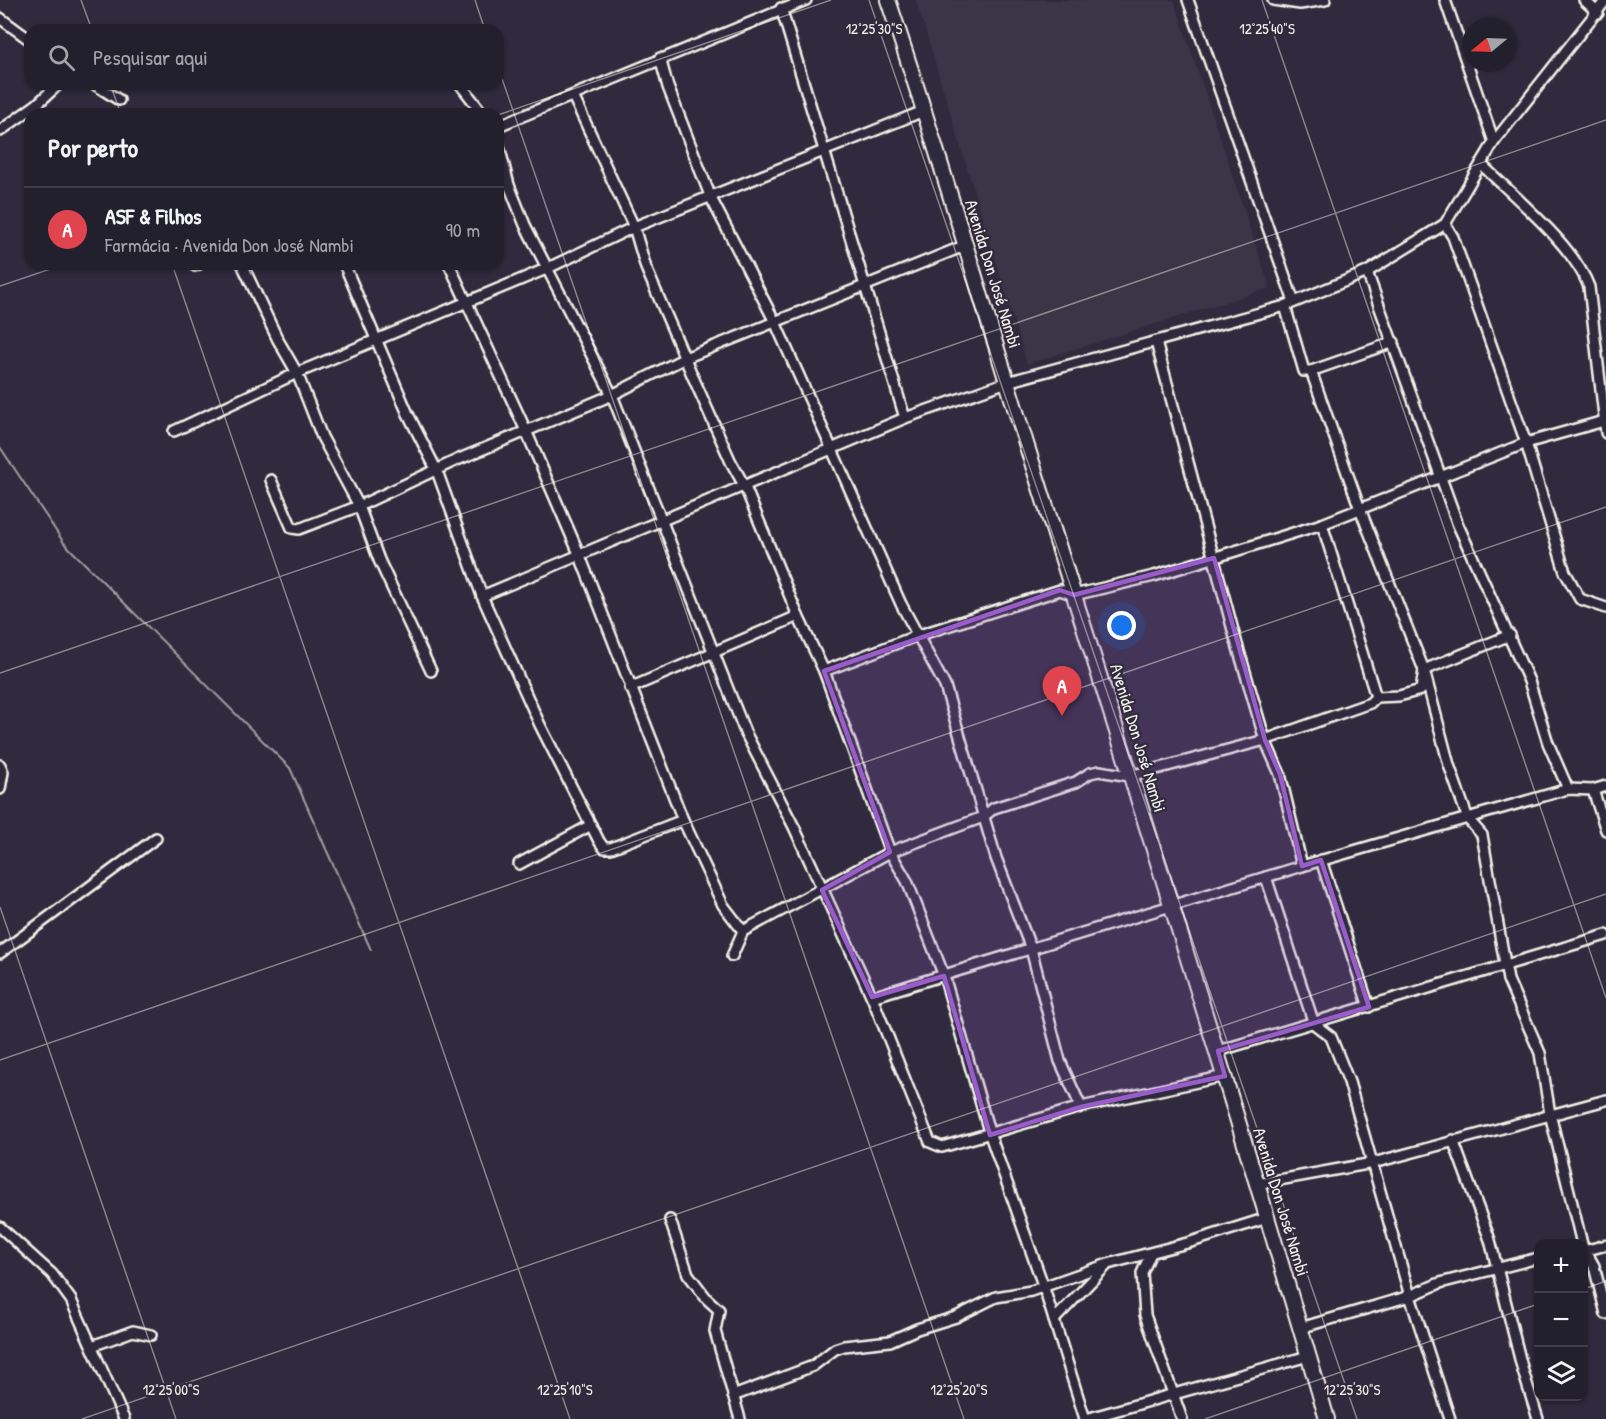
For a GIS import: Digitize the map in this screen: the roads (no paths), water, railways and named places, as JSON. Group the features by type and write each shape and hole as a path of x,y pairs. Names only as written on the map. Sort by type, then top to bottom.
{"street":[{"path":"504,124 781,8 806,0"},
{"name":"Avenida Don José Nambi","path":"888,0 926,110 964,246 1218,1051 1327,1419"},
{"path":"1188,0 1290,304 1304,370 1311,371 1394,342"},
{"path":"1273,0 1300,4 1324,0"},
{"path":"1446,0 1494,142"},
{"path":"1584,0 1598,13"},
{"path":"482,596 832,451 905,418 1007,382 1290,304 1367,272 1445,224 1494,142 1606,0"},
{"path":"781,8 867,285 905,418"},
{"path":"0,18 24,36"},
{"path":"660,58 668,87 711,198 775,322 916,636 937,666 945,686 983,817 1031,950 1060,1061 1081,1107"},
{"path":"32,108 52,90"},
{"path":"103,90 119,100"},
{"path":"465,90 478,108"},
{"path":"573,96 634,227 646,268 717,433 746,487 798,616 824,671 890,852 906,881 944,976 990,1134 1043,1285 1085,1419 1308,1356"},
{"path":"174,431 375,338 546,269 634,227 926,110"},
{"path":"0,131 24,114"},
{"path":"1481,164 1571,255 1584,274 1589,287 1606,433"},
{"path":"504,165 509,185 546,269 612,395 745,732 872,997 930,1142 942,1147 1081,1107 1225,1076"},
{"path":"1445,224 1453,237 1526,443 1572,590 1580,599 1606,608"},
{"path":"271,480 292,528 298,529 359,506 527,433 612,395 685,358 964,246"},
{"path":"245,270 278,340 297,373 322,437 359,506 379,560 431,671"},
{"path":"347,270 420,440 437,471 482,596 540,725 604,849 683,820"},
{"path":"452,270 527,433 580,556 683,820 723,905 743,931"},
{"path":"1367,272 1458,525 1510,634 1529,681 1548,743 1568,789"},
{"path":"1156,342 1265,740 1280,774 1302,866"},
{"path":"1311,371 1360,509 1425,670 1449,765 1468,819 1482,835 1488,854 1508,980 1540,1053 1550,1114 1581,1239"},
{"path":"824,671 916,636 1060,590 1074,595 1154,576 1322,524 1526,443 1604,420"},
{"path":"1322,524 1376,697"},
{"path":"630,688 798,616"},
{"path":"1425,670 1510,634"},
{"path":"732,956 743,931 890,852 983,817 994,808 1076,782 1090,773 1099,771 1130,776 1265,740 1370,702 1376,697 1399,696 1421,690 1425,670"},
{"path":"0,765 3,772 0,789"},
{"path":"872,997 1321,860 1568,789 1593,790 1606,786"},
{"path":"1593,790 1606,830"},
{"path":"519,864 591,825"},
{"path":"0,953 156,838"},
{"path":"1321,860 1370,1007"},
{"path":"1266,877 1314,1024 1330,1037 1339,1054 1373,1162 1410,1296 1450,1419"},
{"path":"1218,1051 1606,935"},
{"path":"1490,970 1508,980"},
{"path":"1257,1184 1373,1162 1606,1100"},
{"path":"1453,1140 1490,1240 1538,1419"},
{"path":"733,1396 813,1366 835,1349 865,1342 890,1341 917,1329 956,1317 996,1297 1031,1291 1108,1264 1267,1218"},
{"path":"670,1220 688,1274 707,1299 719,1310 715,1331 740,1419"},
{"path":"0,1227 52,1274 71,1300 124,1419"},
{"path":"1588,1247 1606,1245"},
{"path":"1151,1253 1142,1273 1146,1321 1154,1336 1182,1419"},
{"path":"1588,1256 1594,1266 1606,1314"},
{"path":"1300,1328 1410,1296 1440,1282 1534,1259"},
{"path":"1128,1260 1142,1273"},
{"path":"1054,1320 1108,1264"},
{"path":"92,1346 133,1331 151,1335"}],"waterway":[{"path":"0,447 64,543 290,768 371,950"}],"place":[{"name":"ASF & Filhos","path":"1062,716"}]}
